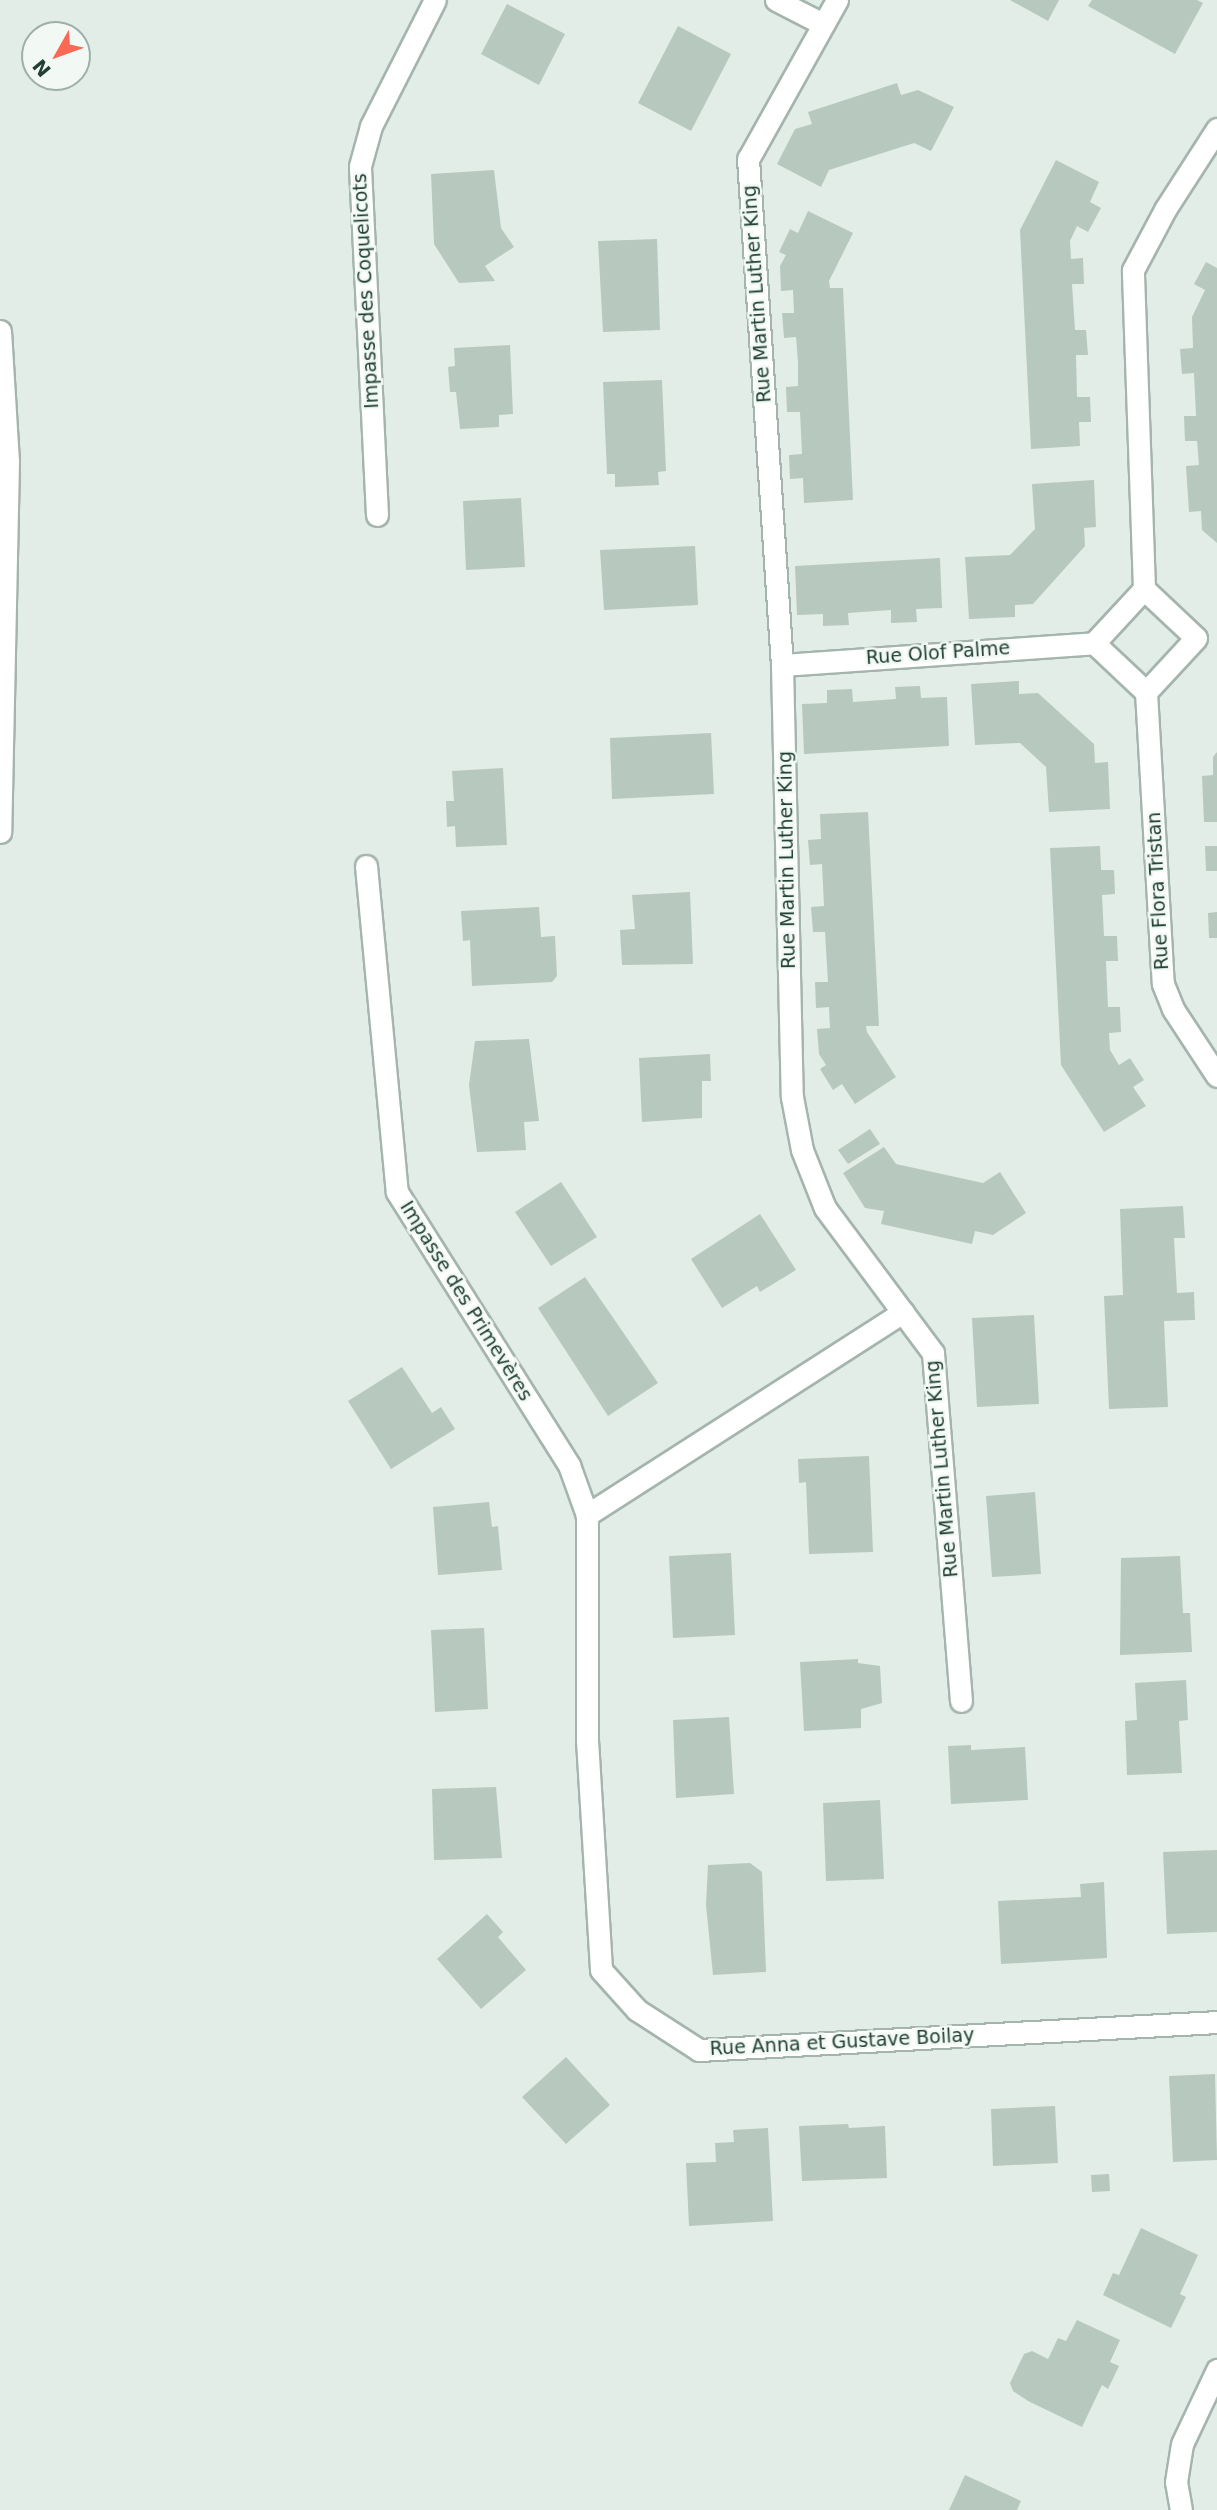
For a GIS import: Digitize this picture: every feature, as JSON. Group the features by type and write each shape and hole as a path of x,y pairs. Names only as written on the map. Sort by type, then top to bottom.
{"street":[{"name":"Impasse des Coquelicots","path":"377,515 360,166 371,126 435,0"},
{"path":"776,0 823,24"},
{"name":"Rue Martin Luther King","path":"836,0 748,159 782,665 794,1111 802,1150 825,1208 933,1353 961,1701"},
{"path":"1144,589 1206,638 1146,692 1094,643 1144,589 1133,270 1166,208 1217,129"},
{"path":"0,331 8,461 0,832"},
{"name":"Rue Olof Palme","path":"782,665 1094,643"},
{"name":"Rue Flora Tristan","path":"1146,692 1163,984 1173,1009 1217,1076"},
{"name":"Impasse des Primevères","path":"366,866 397,1192 569,1465 587,1515 587,1740"},
{"path":"587,1515 904,1312"},
{"name":"Rue Anna et Gustave Boilay","path":"587,1740 601,1970 637,2010 699,2050 1217,2022"},
{"path":"1181,2510 1176,2482 1182,2444 1217,2370"}],"building":[{"path":"1010,0 1059,0 1048,21"},
{"path":"1092,0 1197,0 1203,3 1175,54 1088,6"},
{"path":"507,4 565,34 539,85 481,54"},
{"path":"678,26 731,54 691,131 638,103"},
{"path":"897,83 901,95 918,90 954,107 931,151 914,143 829,170 821,187 777,164 795,129 812,124 808,112"},
{"path":"1056,160 1099,182 1090,202 1101,208 1088,232 1077,226 1070,241 1071,259 1083,258 1084,284 1072,284 1075,330 1086,330 1088,355 1076,355 1077,397 1090,397 1091,422 1079,422 1080,446 1031,449 1020,230"},
{"path":"494,170 501,228 514,247 485,266 495,281 459,283 434,244 431,174"},
{"path":"808,211 853,233 829,281 830,288 843,288 853,500 804,503 803,478 790,479 789,455 802,454 800,412 787,412 786,387 798,386 798,362 796,337 784,338 782,313 794,313 793,290 781,291 780,266 786,255 779,252 790,229 798,233"},
{"path":"657,239 660,330 603,332 598,241"},
{"path":"1206,262 1217,268 1217,543 1202,530 1201,511 1189,512 1186,466 1199,465 1197,441 1185,441 1184,416 1196,416 1194,373 1182,374 1180,349 1193,348 1192,317 1205,290 1194,284"},
{"path":"510,345 513,414 499,415 499,427 460,429 456,392 450,392 448,367 455,366 454,348"},
{"path":"662,380 666,471 658,472 659,485 615,487 615,474 607,474 603,382"},
{"path":"1094,480 1096,527 1084,528 1085,546 1033,604 1015,605 1015,617 969,619 965,557 1010,555 1035,529 1032,484"},
{"path":"521,498 525,567 466,570 463,501"},
{"path":"695,546 698,605 604,610 600,550"},
{"path":"940,558 942,608 916,609 917,622 891,623 891,610 848,613 849,625 823,626 823,614 797,615 795,566"},
{"path":"1019,681 1019,694 1038,693 1094,744 1095,763 1108,762 1110,809 1049,812 1046,767 1020,743 975,745 971,684"},
{"path":"920,686 921,698 947,697 949,746 804,754 802,704 827,703 827,690 852,689 853,702 896,699 895,687"},
{"path":"711,733 714,794 612,799 610,738"},
{"path":"1217,752 1217,822 1204,822 1202,776 1213,775 1213,757"},
{"path":"503,768 507,845 456,847 455,826 447,827 446,801 454,801 452,771"},
{"path":"868,812 879,1026 866,1026 867,1032 896,1077 855,1104 842,1084 833,1090 820,1069 826,1065 819,1054 817,1029 830,1028 829,1007 816,1008 815,982 828,982 825,932 813,932 811,907 824,906 822,864 810,865 808,840 821,839 820,814"},
{"path":"1100,846 1101,870 1114,870 1115,894 1102,895 1104,936 1117,936 1118,961 1106,961 1107,986 1108,1007 1120,1007 1121,1032 1109,1033 1110,1050 1119,1065 1130,1058 1144,1080 1133,1087 1146,1106 1104,1132 1061,1065 1050,848"},
{"path":"1205,846 1217,846 1217,871 1206,871"},
{"path":"690,892 693,964 622,965 620,930 635,929 632,895"},
{"path":"539,907 541,937 555,936 557,976 552,982 472,986 470,940 463,941 461,911"},
{"path":"1217,912 1217,938 1209,938 1208,913"},
{"path":"529,1039 539,1121 524,1122 526,1150 477,1152 469,1085 475,1041"},
{"path":"710,1054 711,1081 702,1081 702,1118 642,1122 639,1058"},
{"path":"870,1129 880,1144 848,1164 838,1150"},
{"path":"884,1147 896,1164 983,1183 1000,1172 1026,1213 993,1235 975,1231 972,1244 881,1224 884,1211 865,1208 843,1173"},
{"path":"561,1182 597,1237 551,1266 515,1212"},
{"path":"1183,1206 1185,1238 1174,1238 1177,1293 1194,1292 1195,1320 1164,1321 1168,1407 1109,1409 1104,1296 1123,1295 1120,1209"},
{"path":"760,1214 796,1270 760,1292 757,1286 722,1308 691,1259"},
{"path":"585,1277 658,1383 608,1416 538,1308"},
{"path":"1034,1315 1039,1404 977,1407 972,1318"},
{"path":"402,1367 432,1413 441,1407 455,1429 391,1469 348,1401"},
{"path":"869,1456 873,1552 809,1554 806,1482 799,1483 798,1459"},
{"path":"1035,1492 1041,1574 992,1577 986,1496"},
{"path":"489,1502 492,1527 498,1526 502,1570 438,1575 433,1507"},
{"path":"731,1553 735,1635 673,1638 669,1556"},
{"path":"1180,1556 1183,1613 1190,1613 1192,1652 1120,1655 1121,1558"},
{"path":"484,1628 488,1709 435,1712 431,1630"},
{"path":"858,1659 858,1663 880,1666 882,1703 861,1709 861,1728 804,1731 800,1662"},
{"path":"1186,1680 1188,1720 1179,1721 1182,1773 1127,1775 1125,1721 1137,1720 1135,1683"},
{"path":"729,1717 734,1794 676,1798 673,1720"},
{"path":"971,1745 971,1750 1025,1747 1028,1800 951,1804 948,1746"},
{"path":"496,1787 502,1858 434,1860 432,1789"},
{"path":"880,1800 884,1879 826,1881 823,1803"},
{"path":"1217,1850 1217,1932 1167,1934 1163,1852"},
{"path":"750,1863 762,1872 766,1972 713,1975 706,1905 708,1865"},
{"path":"1104,1882 1107,1958 1001,1964 998,1901 1081,1897 1080,1884"},
{"path":"487,1914 503,1932 498,1937 526,1970 481,2009 437,1959"},
{"path":"566,2057 610,2105 566,2144 522,2097"},
{"path":"1215,2074 1217,2160 1173,2162 1169,2076"},
{"path":"1055,2106 1058,2163 993,2166 991,2109"},
{"path":"848,2124 849,2128 885,2126 887,2178 802,2181 799,2126"},
{"path":"768,2128 773,2221 689,2226 686,2163 716,2162 715,2143 734,2142 733,2130"},
{"path":"1109,2174 1110,2191 1092,2192 1091,2175"},
{"path":"1141,2228 1198,2255 1180,2294 1186,2297 1171,2328 1103,2295 1113,2273 1119,2275"},
{"path":"1077,2320 1120,2340 1110,2362 1119,2366 1108,2389 1102,2385 1082,2427 1028,2401 1013,2391 1010,2383 1024,2354 1032,2351 1048,2359 1058,2338 1066,2341"},
{"path":"965,2475 1021,2501 1017,2510 949,2510"}]}
